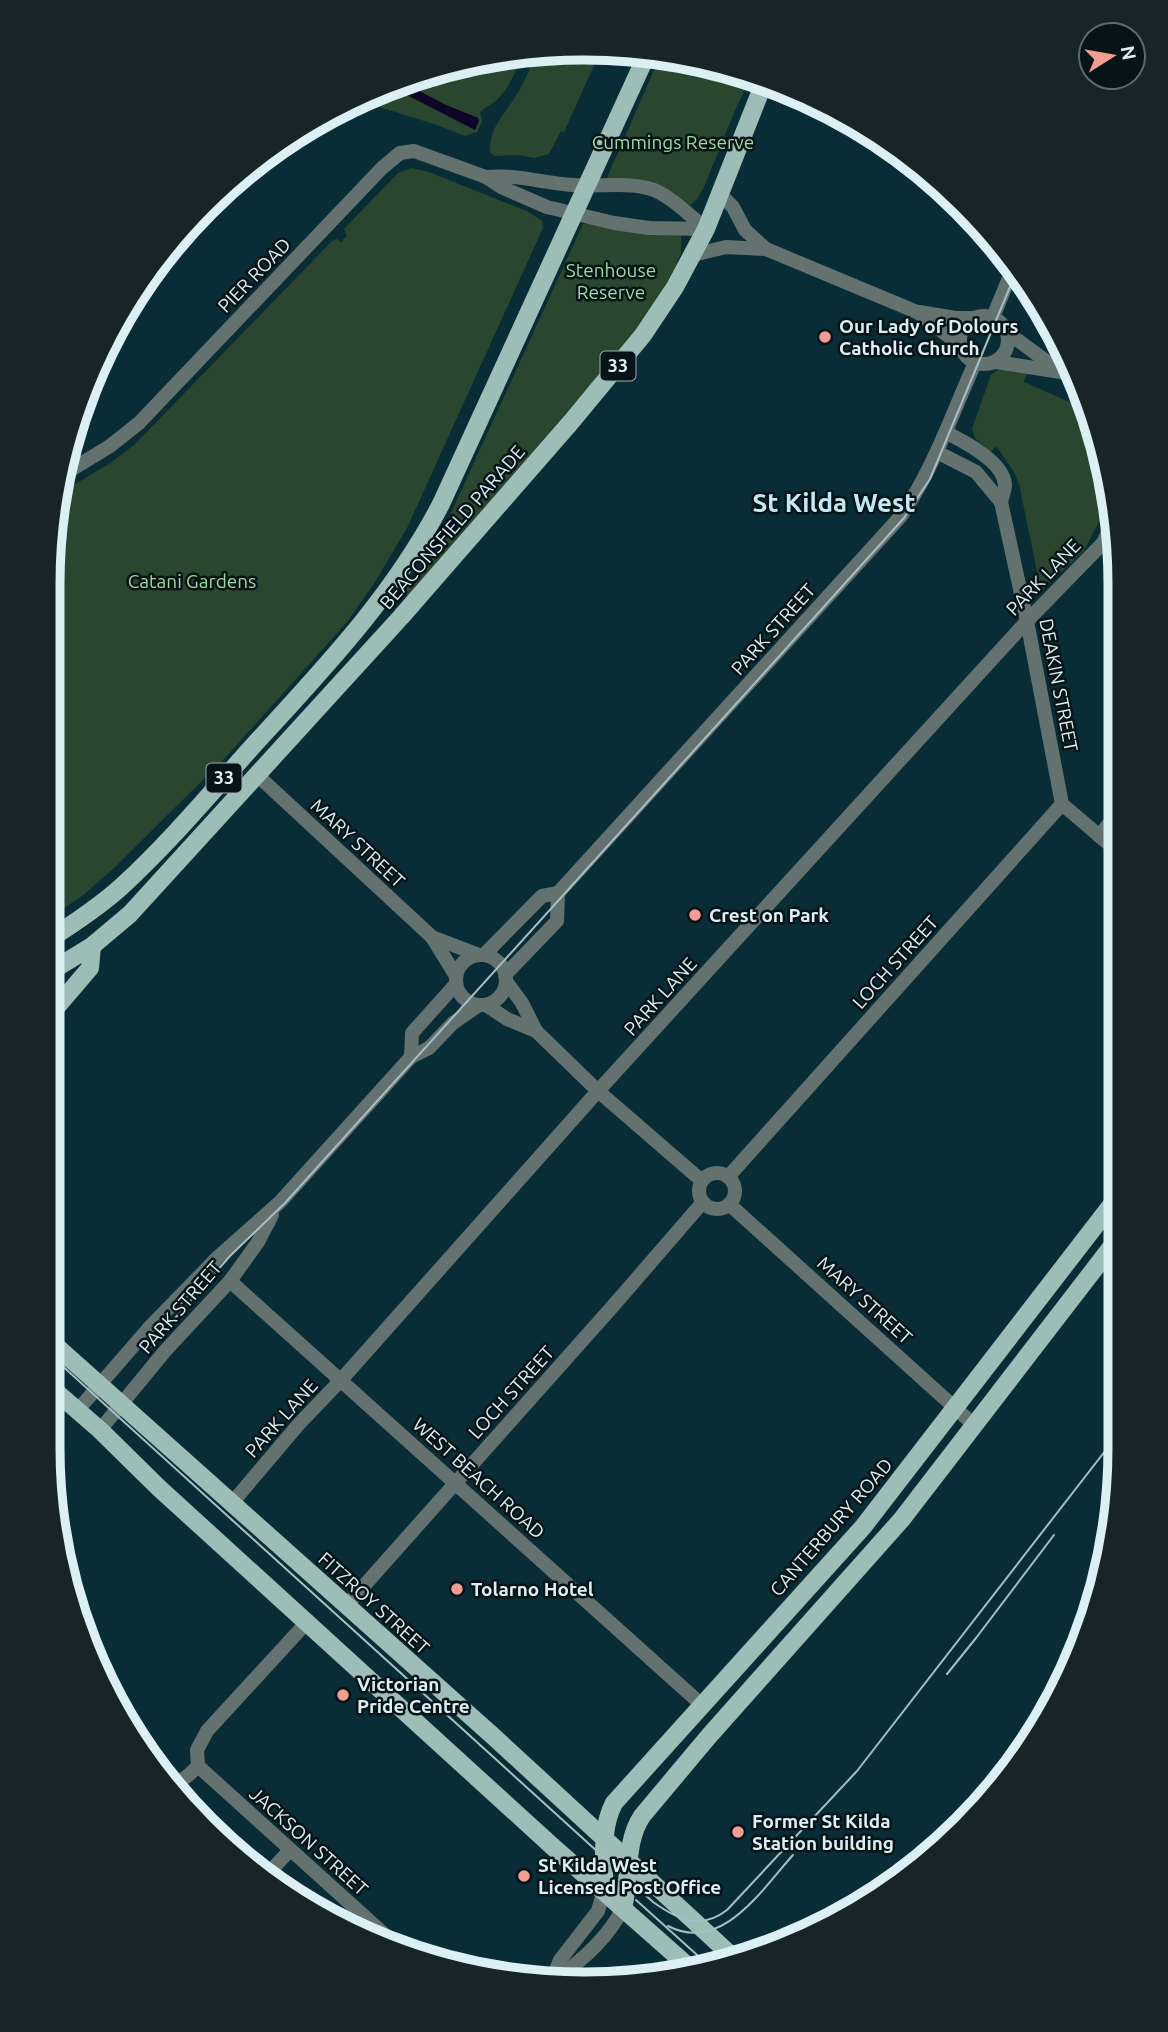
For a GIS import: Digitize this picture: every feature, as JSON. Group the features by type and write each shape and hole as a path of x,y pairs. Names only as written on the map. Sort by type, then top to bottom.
{"main road":[{"name":"BEACONSFIELD PARADE","path":"60,932 121,887 166,842 359,629 383,597 423,537 441,503 643,63"},
{"name":"BEACONSFIELD PARADE","path":"60,966 92,946 130,914 401,617 625,358 663,307 706,229 761,90"},
{"path":"60,1003 90,968 92,946"},
{"name":"CANTERBURY ROAD","path":"604,1890 604,1838 614,1803 863,1528 1108,1209"},
{"path":"623,1908 628,1885 630,1846 634,1831 646,1810 902,1519 1108,1251"},
{"name":"FITZROY STREET","path":"60,1350 494,1737 728,1953"},
{"path":"60,1396 684,1962"}],"street":[{"name":"PIER ROAD","path":"73,469 110,446 152,410 394,156 401,153 414,151 486,177 501,187 547,207 604,222 631,226 706,229"},
{"name":"PIER ROAD","path":"486,177 510,175 565,184 653,190 706,229"},
{"path":"720,194 733,207 745,230 766,248 917,312 956,318 993,317 1002,323 1008,333 1061,372"},
{"path":"692,255 726,247 766,248"},
{"path":"993,317 1009,278"},
{"path":"917,312 961,346 966,356 985,365 1002,358 1008,346 1008,333"},
{"path":"961,346 961,333 974,318"},
{"name":"PARK STREET","path":"481,955 542,896 558,893 901,516 926,477 975,362"},
{"path":"996,362 1064,373"},
{"name":"DEAKIN STREET","path":"947,433 994,463 1005,485 1001,502 1062,804"},
{"name":"DEAKIN STREET","path":"937,452 976,472 1001,502"},
{"name":"PARK LANE","path":"232,1503 298,1425 598,1091 1027,621 1102,543 1106,536"},
{"name":"MARY STREET","path":"258,776 432,937 456,980"},
{"path":"1062,804 1108,844"},
{"name":"LOCH STREET","path":"728,1177 1062,804"},
{"path":"1100,836 1108,826"},
{"path":"483,1005 500,996 505,978 557,920 558,893"},
{"name":"MARY STREET","path":"432,937 481,955"},
{"path":"536,1031 463,998 456,980 464,962 481,955 498,962 536,1031 598,1091 702,1181"},
{"name":"PARK STREET","path":"411,1057 412,1033 456,980"},
{"name":"PARK STREET","path":"77,1411 148,1329 192,1283 280,1202 411,1057 429,1048 453,1023 483,1005"},
{"path":"712,1174 728,1177 735,1192 729,1204 713,1209 703,1202 699,1192 702,1181 712,1174"},
{"name":"PARK STREET","path":"100,1430 165,1351 230,1281 258,1242 280,1202"},
{"name":"LOCH STREET","path":"346,1606 703,1202"},
{"name":"MARY STREET","path":"729,1204 974,1425"},
{"name":"WEST BEACH ROAD","path":"230,1281 702,1705"},
{"path":"180,1781 198,1766 197,1750 207,1731 308,1621"},
{"name":"JACKSON STREET","path":"198,1766 382,1933"},
{"path":"272,1869 290,1850"},
{"path":"557,1971 560,1960 598,1911 604,1890"},
{"path":"565,1971 579,1963 614,1924 623,1908"}],"green space":[{"path":"596,60 564,132 561,131 549,154 534,158 519,155 494,156 490,152 490,145 495,127 532,63"},
{"path":"519,64 502,94 480,112 482,121 477,132 465,136 372,105 400,92 478,118 413,88 448,77"},
{"name":"Cummings Reserve","path":"656,65 747,85 704,187 697,199 687,208 606,180"},
{"name":"Catani Gardens","path":"412,168 429,172 529,212 542,221 543,228 407,528 348,621 226,757 113,869 60,911 60,584 64,516 69,488 112,462 135,444 332,241 337,239 341,242 347,236 344,229 398,173"},
{"name":"Stenhouse Reserve","path":"583,224 681,233 681,253 674,270 628,341 408,597 404,592 444,528"},
{"path":"1004,369 1027,374 1024,382 1077,406 1098,482 1103,510 1084,551 1041,591 1019,484 1014,472 996,446 991,452 975,438 972,429 991,375"}],"shaded area":[{"path":"413,88 478,118 475,130 401,92"}],"tram line":[{"path":"147,1350 230,1256 285,1203 904,518 930,479 1012,282"},
{"path":"60,1364 653,1902 680,1918 698,1921 707,1920 727,1910 857,1771 1108,1447"},
{"path":"947,1674 1054,1535"},
{"path":"668,1926 688,1932 706,1932 723,1925 754,1900 793,1855"},
{"path":"636,1900 701,1959"}],"place":[{"name":"Our Lady of Dolours Catholic Church","path":"825,337"},
{"name":"Crest on Park","path":"695,915"},
{"name":"Tolarno Hotel","path":"457,1589"},
{"name":"Victorian Pride Centre","path":"343,1695"},
{"name":"Former St Kilda Station building","path":"738,1832"},
{"name":"St Kilda West Licensed Post Office","path":"524,1876"}],"district":[{"name":"St Kilda West","path":"834,503"}]}
